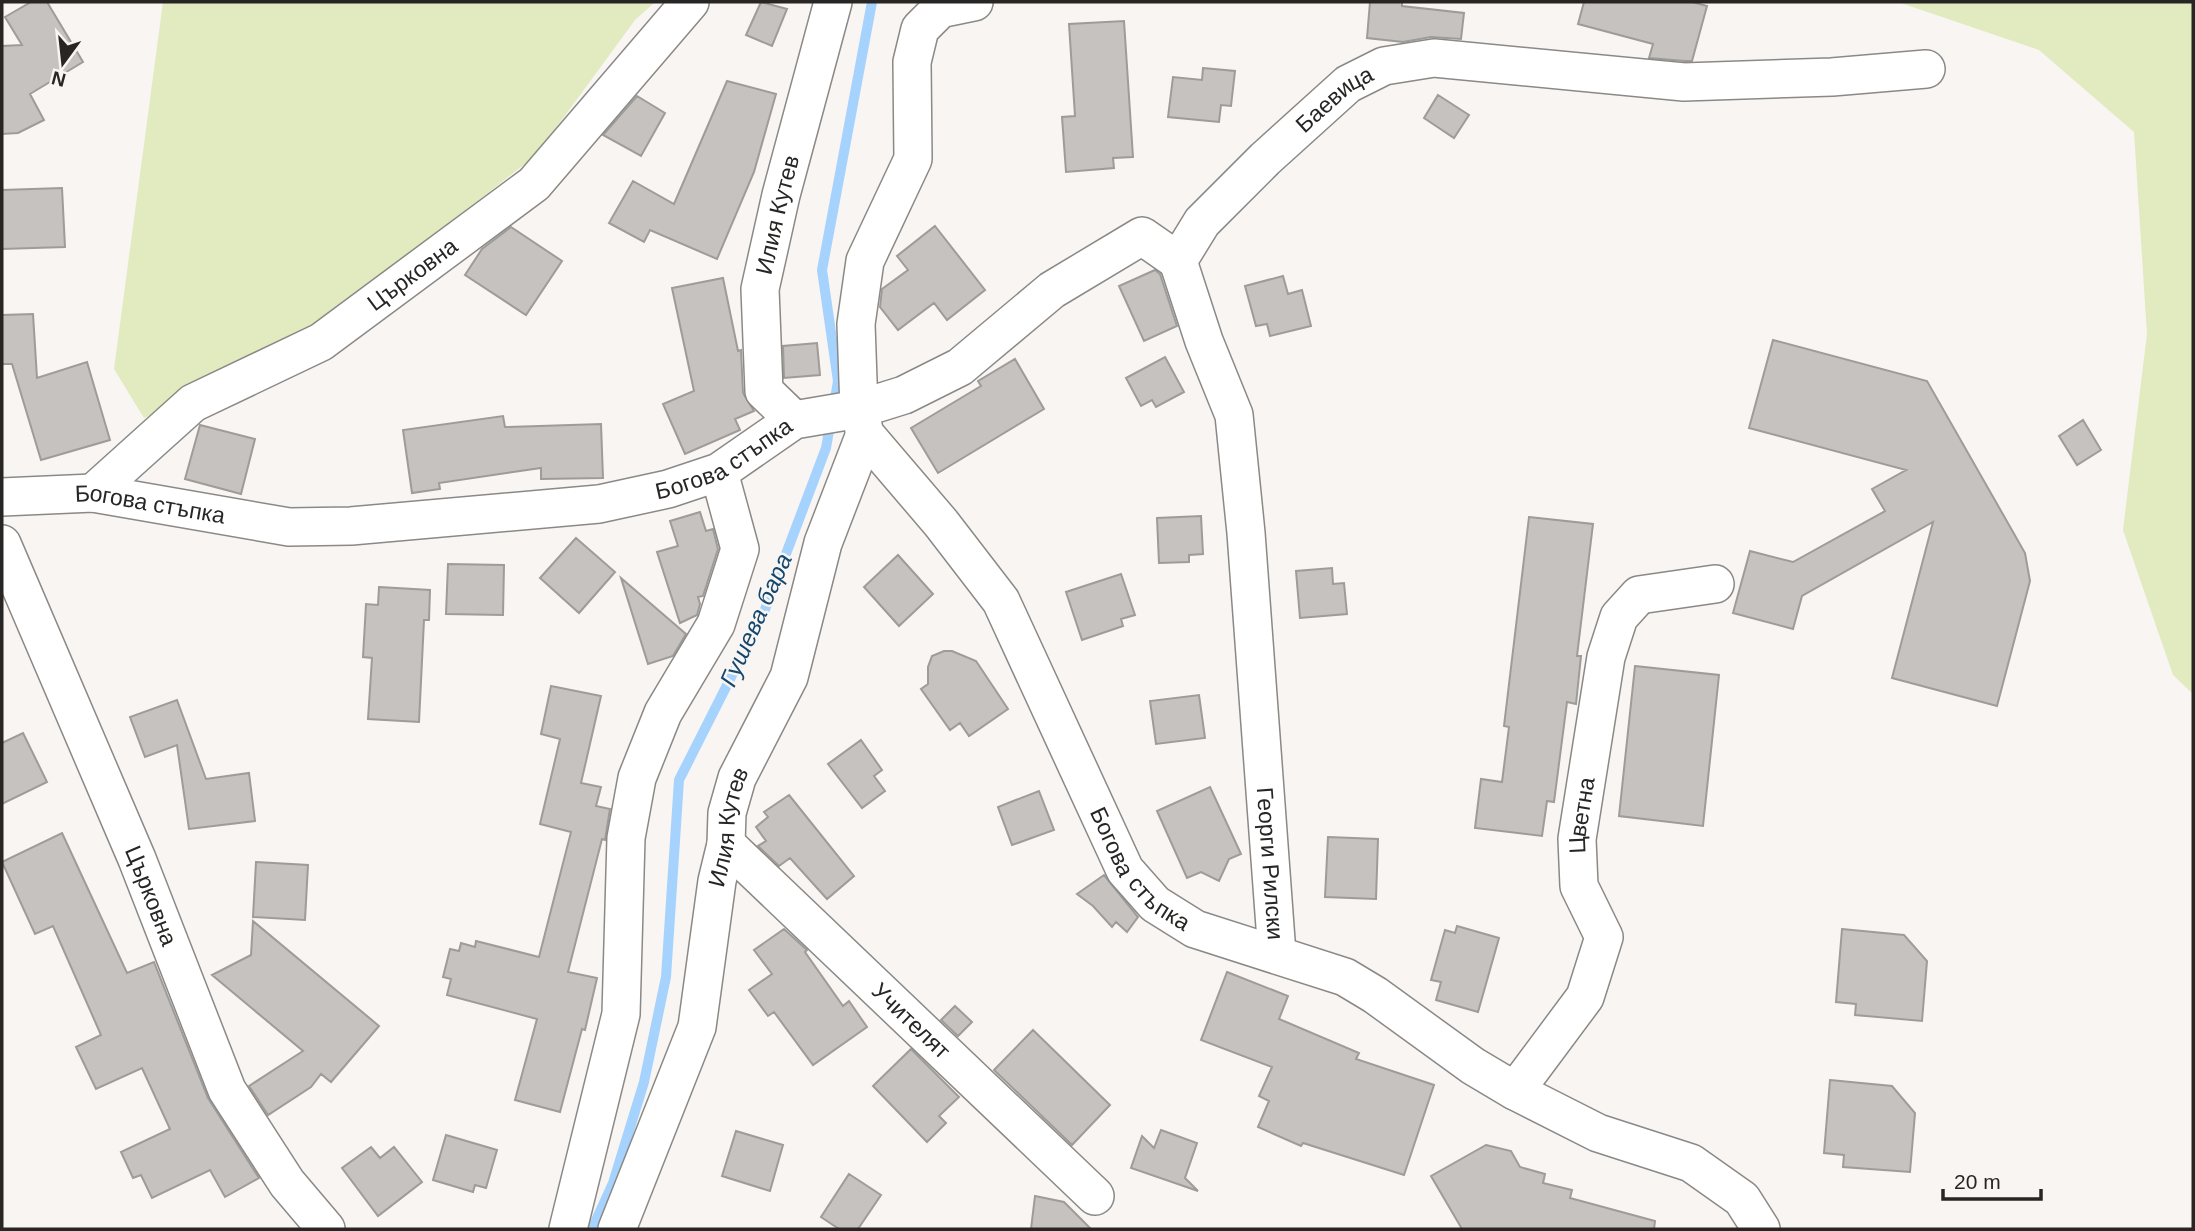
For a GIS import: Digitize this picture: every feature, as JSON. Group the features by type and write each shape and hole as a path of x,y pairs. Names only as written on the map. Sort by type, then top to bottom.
{"street":[{"name":"Църковна","path":"93,494 193,403 321,342 534,184 690,2"},
{"name":"Илия Кутев","path":"794,420 764,391 760,289 833,2"},
{"path":"974,2 940,9 920,29 912,62 914,159 865,261 856,324 862,421 904,395 960,367 1052,290 1142,236 1178,261"},
{"name":"Баевица","path":"1178,261 1202,222 1284,141 1348,84 1384,66 1434,58 1684,82 1832,77 1926,69"},
{"name":"Георги Рилски","path":"1178,261 1204,341 1234,415 1246,533 1277,954 1345,977 1375,995 1473,1066 1515,1091 1598,1133 1691,1163 1742,1199 1761,1229"},
{"name":"Богова стъпка","path":"2,497 93,494 289,527 351,526 599,504 668,489 719,472 794,420 862,421 1001,601 1125,870 1156,904 1195,929 1277,954"},
{"name":"Илия Кутев","path":"617,1229 697,1027 717,881 726,844 727,813 737,778 789,677 823,543 862,421"},
{"path":"568,1229 621,1014 626,838 637,778 663,713 716,624 740,550 719,472"},
{"name":"Църковна","path":"2,544 137,859 228,1090 287,1183 326,1229"},
{"name":"Цветна","path":"1515,1091 1585,996 1604,937 1579,886 1577,839 1606,657 1619,617 1639,595 1715,584"},
{"name":"Учителят","path":"726,844 1095,1196"}],"green space":[{"path":"163,2 655,2 635,20 536,155 304,337 144,418 114,369"},
{"path":"1898,2 2193,2 2193,694 2173,675 2123,530 2147,334 2134,132 2039,50"}],"building":[{"path":"31,2 47,2 83,62 30,94 44,120 18,133 2,134 2,46 22,45 5,17"},
{"path":"761,2 787,9 772,46 746,35"},
{"path":"1370,2 1402,2 1402,6 1464,13 1461,39 1431,37 1403,42 1367,38"},
{"path":"1584,2 1692,2 1707,6 1692,61 1649,58 1653,44 1578,24"},
{"path":"1124,21 1133,157 1113,158 1114,168 1066,172 1062,117 1075,116 1069,24"},
{"path":"1203,68 1235,71 1231,106 1221,105 1219,122 1168,117 1173,77 1202,80"},
{"path":"727,81 776,94 754,172 717,259 650,230 644,242 609,223 633,181 674,204"},
{"path":"1438,95 1469,115 1454,138 1424,118"},
{"path":"637,96 665,113 641,156 603,135"},
{"path":"62,188 65,247 2,249 2,190"},
{"path":"935,226 985,290 947,320 934,303 898,330 880,307 882,289 908,270 897,256"},
{"path":"511,227 562,261 526,315 465,275 482,249"},
{"path":"1155,270 1160,274 1177,326 1144,341 1119,286"},
{"path":"1283,276 1288,294 1302,290 1311,326 1270,336 1267,324 1256,326 1245,286"},
{"path":"723,278 738,351 741,350 743,393 754,411 735,419 740,430 685,454 663,404 694,391 672,288"},
{"path":"33,314 37,378 87,362 110,440 41,460 12,364 2,364 2,315"},
{"path":"1773,340 1927,381 2025,553 2030,581 1997,706 1892,678 1933,522 1802,596 1793,629 1733,613 1750,551 1793,562 1885,511 1872,489 1906,470 1749,428"},
{"path":"817,343 820,375 784,378 783,346"},
{"path":"1165,357 1184,392 1156,407 1152,400 1141,406 1126,378"},
{"path":"1015,359 1044,409 938,473 911,428 981,386 978,381"},
{"path":"503,416 505,427 601,424 603,478 541,479 541,468 439,483 440,489 412,493 403,430"},
{"path":"2083,420 2101,450 2077,465 2059,436"},
{"path":"200,425 255,439 241,494 185,479"},
{"path":"700,512 706,531 713,529 718,549 703,596 698,597 700,604 697,615 680,623 657,552 678,546 670,521"},
{"path":"1201,516 1203,554 1189,555 1189,562 1159,563 1157,518"},
{"path":"1529,517 1593,524 1577,656 1581,656 1576,704 1567,702 1554,802 1547,801 1542,836 1475,828 1481,779 1502,782 1509,727 1504,726"},
{"path":"576,538 615,572 579,613 540,578"},
{"path":"898,555 933,594 899,626 864,587"},
{"path":"448,564 504,565 503,615 446,614"},
{"path":"1332,568 1333,584 1344,583 1347,614 1300,618 1296,571"},
{"path":"1121,574 1135,615 1121,619 1123,626 1082,640 1066,592"},
{"path":"621,578 686,634 673,656 648,664"},
{"path":"379,587 430,590 429,620 424,620 419,722 368,719 372,658 363,657 366,604 378,605"},
{"path":"952,651 976,661 1008,709 969,736 960,723 950,730 921,689 928,684 928,667 932,656"},
{"path":"1635,666 1719,675 1703,826 1619,816"},
{"path":"551,686 601,696 581,783 601,787 596,806 610,809 605,840 602,839 568,972 597,978 585,1030 582,1029 560,1112 515,1100 537,1019 447,995 451,979 443,977 450,949 459,951 461,943 475,947 476,941 539,957 571,832 540,824 560,739 541,734"},
{"path":"1199,695 1205,738 1156,744 1150,701"},
{"path":"177,700 206,779 249,773 255,821 189,829 177,745 145,757 130,717"},
{"path":"23,733 47,782 2,804 2,743"},
{"path":"861,740 882,770 874,776 885,791 862,808 828,764"},
{"path":"1210,787 1241,854 1229,859 1219,881 1201,872 1187,878 1157,811"},
{"path":"1039,791 1054,830 1012,845 998,807"},
{"path":"789,795 854,876 827,899 790,858 779,866 758,846 766,841 756,827 768,817 764,812"},
{"path":"62,833 127,973 154,962 208,1098 259,1178 225,1197 210,1170 152,1198 141,1175 133,1178 121,1152 170,1129 142,1068 96,1089 76,1047 101,1035 53,926 35,934 2,862"},
{"path":"1328,837 1378,839 1376,899 1325,897"},
{"path":"256,862 308,865 305,920 253,917"},
{"path":"1104,875 1138,917 1127,932 1116,922 1112,927 1093,906 1077,894"},
{"path":"253,921 379,1026 331,1082 321,1074 311,1087 268,1115 249,1086 303,1051 212,975 251,955"},
{"path":"1457,926 1499,938 1478,1012 1436,1000 1441,982 1431,980 1445,930 1455,933"},
{"path":"784,929 807,950 805,952 843,1006 849,1001 867,1027 813,1065 774,1012 768,1016 749,990 772,974 754,950"},
{"path":"1842,929 1904,935 1927,961 1922,1021 1855,1015 1856,1004 1836,1002"},
{"path":"1227,972 1288,996 1279,1019 1359,1053 1356,1059 1434,1085 1404,1175 1303,1143 1301,1146 1258,1127 1269,1101 1259,1096 1272,1067 1201,1040"},
{"path":"955,1006 972,1022 958,1036 941,1020"},
{"path":"1033,1030 1110,1105 1072,1145 994,1070"},
{"path":"911,1049 959,1097 939,1116 946,1123 927,1142 873,1086"},
{"path":"1830,1080 1892,1086 1915,1113 1910,1172 1843,1167 1844,1155 1824,1153"},
{"path":"1161,1130 1197,1143 1185,1178 1198,1191 1131,1168 1142,1136 1154,1148"},
{"path":"736,1131 783,1145 770,1191 722,1176"},
{"path":"446,1135 497,1150 486,1188 475,1185 473,1192 433,1180"},
{"path":"1486,1145 1511,1151 1520,1167 1545,1174 1543,1183 1572,1190 1570,1198 1655,1221 1654,1229 1462,1229 1431,1176"},
{"path":"371,1147 380,1158 394,1147 422,1182 378,1216 342,1168"},
{"path":"849,1174 881,1195 858,1229 839,1229 821,1217"},
{"path":"1035,1196 1064,1202 1091,1229 1031,1229"}],"waterway":[{"name":"Гушева бара","path":"834,405 838,381 822,270 872,2"},
{"name":"Гушева бара","path":"592,1229 613,1183 644,1082 666,977 679,780 764,612 826,448 831,419"}]}
